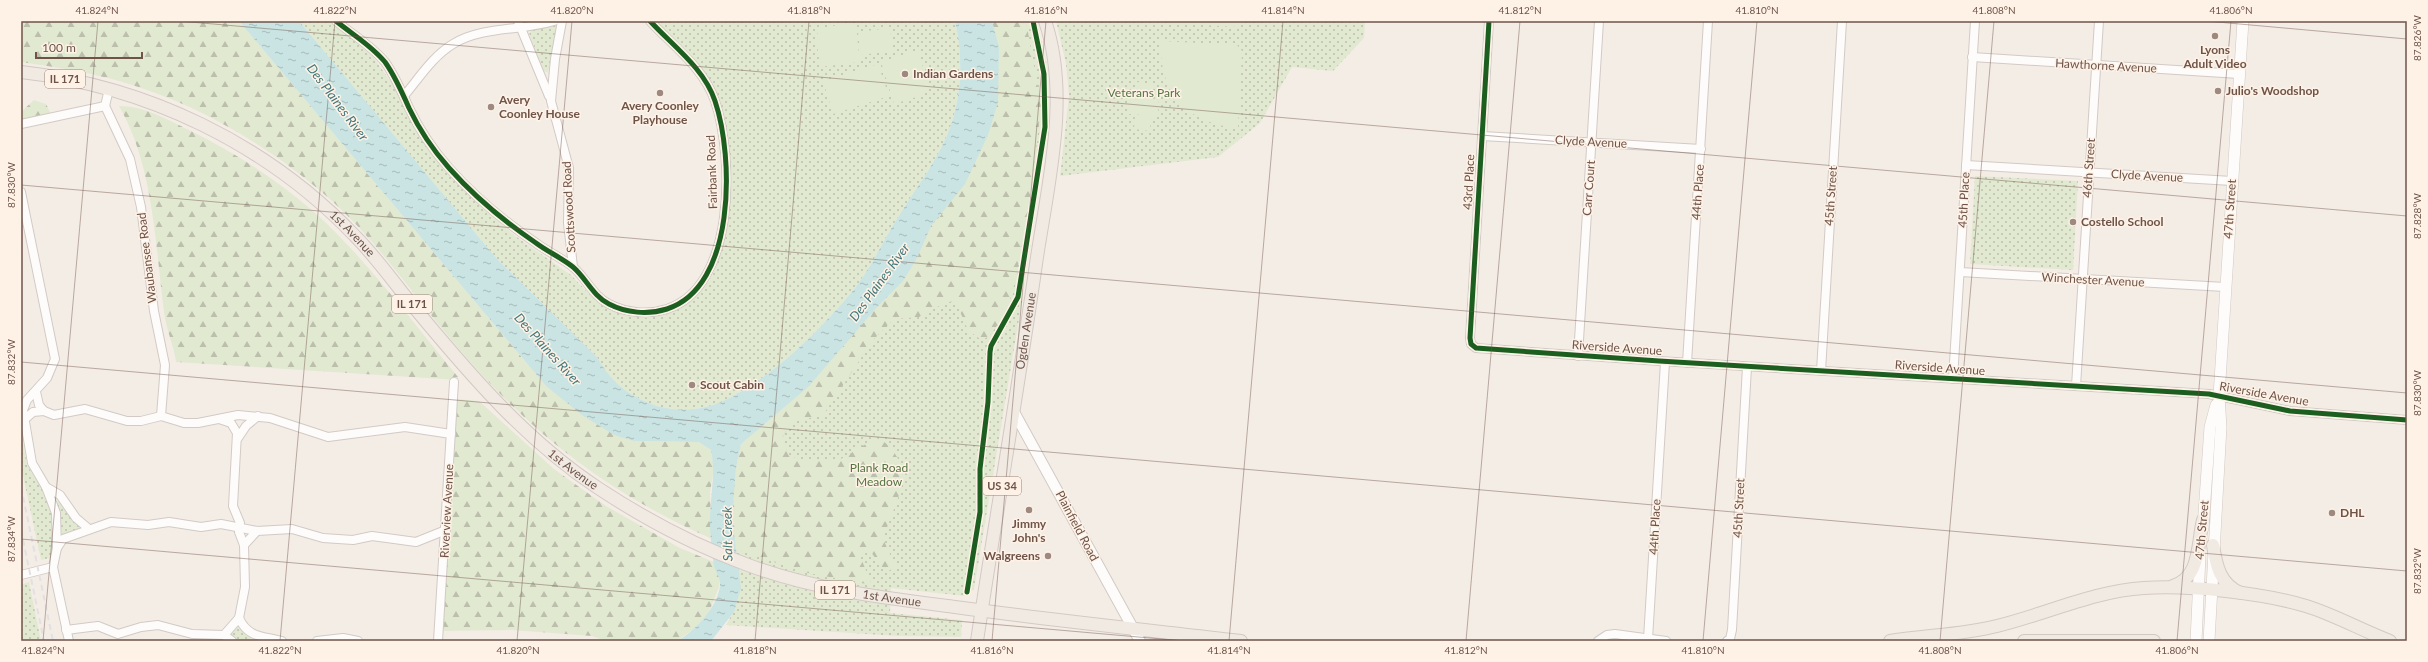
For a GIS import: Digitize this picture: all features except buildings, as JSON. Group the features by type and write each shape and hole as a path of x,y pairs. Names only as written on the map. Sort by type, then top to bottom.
{"main road":[{"name":"Ogden Avenue","path":"977,641 1014,412 1055,128 1056,72 1045,21"},
{"name":"47th Street","path":"2209,641 2213,545 2221,427 2219,396 2243,21"},
{"name":"1st Avenue","path":"21,72 76,80 158,104 207,126 270,163 316,199 356,236 474,379 541,444 598,488 652,520 699,544 749,565 838,591 982,611 1241,641"},
{"name":"47th Street","path":"2196,641 2197,589 2210,427 2219,396"},
{"path":"2170,587 2186,580 2195,564 2203,520"},
{"path":"2213,545 2215,560 2224,580 2237,591 2246,594"},
{"path":"1890,641 1971,632 1998,626 2120,591 2170,587 2246,594 2305,606 2390,641"},
{"path":"2024,641 2154,641"}],"street":[{"path":"336,21 369,46 384,62 404,96 417,124 448,167 514,228 573,267"},
{"path":"404,96 432,62 452,44 476,34 520,24 554,21"},
{"name":"Scottswood Road","path":"551,101 555,59 562,21"},
{"name":"Fairbank Road","path":"573,267 588,286 608,304 630,311 645,313 671,307 688,298 698,289 713,264 721,234 725,196 722,133 718,110 708,86 696,69 650,21"},
{"name":"43rd Place","path":"1472,344 1489,21"},
{"name":"Carr Court","path":"1578,356 1599,21"},
{"name":"44th Place","path":"1687,363 1708,21"},
{"name":"45th Street","path":"1821,370 1842,21"},
{"name":"45th Place","path":"1954,379 1975,21"},
{"name":"46th Street","path":"2076,386 2099,21"},
{"name":"Scottswood Road","path":"520,24 551,101 569,168 568,223 573,267"},
{"name":"Hawthorne Avenue","path":"1972,58 2239,74"},
{"path":"21,124 105,106 109,89"},
{"name":"Waubansee Road","path":"105,106 130,159 141,207 154,311 165,365 161,416"},
{"name":"Clyde Avenue","path":"1482,136 1700,148"},
{"name":"Clyde Avenue","path":"1966,165 2232,181"},
{"path":"21,192 54,353 50,372 36,392 24,404 24,420 32,463 46,487 56,514 56,548 53,567 69,641"},
{"name":"Winchester Avenue","path":"1960,272 2225,288"},
{"name":"Riverside Avenue","path":"1472,344 1476,348 1578,356 2219,396 2290,411 2407,420"},
{"name":"44th Place","path":"1648,639 1665,362"},
{"name":"45th Street","path":"1727,641 1730,639 1732,630 1747,367"},
{"name":"Riverview Avenue","path":"438,641 454,382"},
{"path":"36,392 39,405 44,411"},
{"path":"24,420 34,412 44,411 54,415 94,410 114,419 127,421 141,421 161,416 184,423 198,423 238,415 258,416 328,437 396,427 451,434"},
{"name":"Plainfield Road","path":"1014,412 1140,641"},
{"path":"221,524 229,517 233,506 238,438 246,426 258,416"},
{"path":"219,419 231,424 238,438"},
{"path":"46,487 60,495 76,518 89,529"},
{"path":"224,635 239,618 245,587 244,546 239,532 240,523 233,506"},
{"path":"56,548 63,539 78,535 89,529 111,522 148,525 169,522 201,527 221,524 257,531 292,529 323,538 353,540 372,536 416,542 446,530"},
{"path":"244,546 257,531"},
{"path":"21,575 53,567"},
{"path":"239,618 243,625 257,639 282,641"},
{"path":"66,630 80,630 98,626 118,634 141,627 158,625 192,634 224,635 232,641"},
{"path":"1598,641 1607,635 1615,634 1666,641"},
{"path":"317,641 343,638 358,641"}],"green space":[{"path":"21,21 239,21 546,386 634,441 699,442 711,450 714,467 710,493 712,539 673,521 637,501 570,456 540,431 510,404 481,374 438,324 395,269 365,234 349,217 309,181 258,145 232,129 177,101 148,90 95,75 21,62"},
{"path":"299,21 329,21 358,43 374,58 396,89 420,137 442,165 471,197 514,235 571,275 598,303 609,310 628,316 648,318 665,315 690,301 710,280 716,267 728,215 716,95 655,21 955,21 958,34 960,60 959,87 955,112 951,125 935,160 894,224 865,274 851,293 824,324 775,369 739,393 711,406 680,410 670,409 650,403 633,395 621,387 605,370 597,357 497,259"},
{"name":"Plank Road Meadow","path":"992,21 1037,21 1048,70 1049,121 1023,295 974,589 965,596 891,588 890,613 962,620 961,637 898,636 726,625 733,611 739,586 739,573 733,534 732,500 741,444 766,424 834,356 917,258 923,240 998,102 999,47"},
{"path":"992,21 1026,21 1041,106 1030,204 1013,291 1005,314 989,337 980,339 968,330 956,302 946,302 919,317 894,319 873,340 823,415 792,422 783,436 788,454 799,460 841,459 876,438 887,444 896,454 903,474 903,480 883,539 896,567 886,572 870,551 860,556 872,585 803,572 736,549 732,518 736,468 741,444 808,387 878,306 891,294 917,258 931,226 944,212 998,102 999,47"},
{"name":"Veterans Park","path":"1056,21 1365,21 1364,38 1333,71 1292,67 1260,123 1218,157 1060,176 1069,96 1066,64"},
{"path":"1169,21 1243,21 1238,27 1169,23"},
{"path":"850,23 856,28 860,62 820,67 816,36 821,28"},
{"path":"554,25 557,27 548,73 544,71 529,33 532,30"},
{"path":"890,28 893,51 861,55 858,32"},
{"path":"1161,41 1237,45 1242,51 1238,128 1220,125 1204,120 1190,112 1179,102 1171,90 1165,76 1161,59"},
{"name":"Indian Gardens","path":"918,50 928,85 923,95 894,104 881,62"},
{"path":"878,64 889,96 833,114 823,81"},
{"path":"1137,82 1153,84 1152,97 1136,96"},
{"path":"1129,97 1159,99 1158,116 1128,114"},
{"path":"34,100 46,104 51,114 21,121 21,112"},
{"path":"119,106 128,106 146,111 207,139 277,182 309,207 360,258 458,377 458,380 176,362 165,318 155,233 146,180 140,154 131,130"},
{"path":"1135,116 1151,117 1150,131 1134,129"},
{"path":"1975,176 2078,181 2073,270 1970,264"},
{"path":"456,399 479,401 554,469 606,506 680,548 714,562 720,580 719,587 709,612 698,626 677,641 606,641 592,636 512,630 443,631"},
{"path":"21,432 27,465 43,490 53,515 54,542 50,558 41,560 21,466"},
{"path":"61,501 72,520 79,526 79,530 64,535 62,533 57,504 57,502"},
{"path":"29,582 41,641 23,641 21,634 21,585"},
{"path":"236,626 251,636 251,640 236,641 229,634"}],"water":[{"path":"239,21 299,21 497,259 597,357 605,370 615,381 633,395 650,403 670,409 680,410 711,406 739,393 757,382 775,369 824,324 851,293 865,274 894,224 935,160 951,125 955,112 960,73 958,34 955,21 992,21 999,47 998,102 988,135 965,184 931,226 917,258 903,281 878,306 808,387 741,444 736,468 732,518 741,588 734,612 711,641 677,641 692,631 706,616 717,598 719,589 720,581 714,566 710,532 713,468 711,450 699,442 634,441 614,435 582,415 546,386"}],"railway":[{"path":"21,487 53,641"},
{"path":"21,530 44,641"}],"cycle path":[{"path":"336,21 368,45 385,62 395,78 417,124 437,154 469,189 513,226 573,267 603,301 630,311 652,312 667,309 690,296 706,275 718,248 724,218 726,186 725,154 721,125 715,101 710,89 696,68 650,21"},
{"path":"967,592 980,512 980,469 988,402 991,346 1018,297 1045,127 1044,74 1033,21"},
{"path":"1489,21 1470,338 1471,344 1476,348 1659,361 2209,394 2290,411 2407,420"}],"place":[{"name":"Lyons Adult Video","path":"2215,36"},
{"name":"Indian Gardens","path":"905,74"},
{"name":"Julio's Woodshop","path":"2218,91"},
{"name":"Avery Coonley Playhouse","path":"660,93"},
{"name":"Avery Coonley House","path":"491,107"},
{"name":"Costello School","path":"2073,222"},
{"name":"Scout Cabin","path":"692,385"},
{"name":"Jimmy John's","path":"1029,510"},
{"name":"DHL","path":"2332,513"},
{"name":"Walgreens","path":"1048,556"}],"water label":[{"name":"Des Plaines River","path":"338,102"},
{"name":"Des Plaines River","path":"879,282"},
{"name":"Des Plaines River","path":"548,349"},
{"name":"Salt Creek","path":"727,534"}]}
